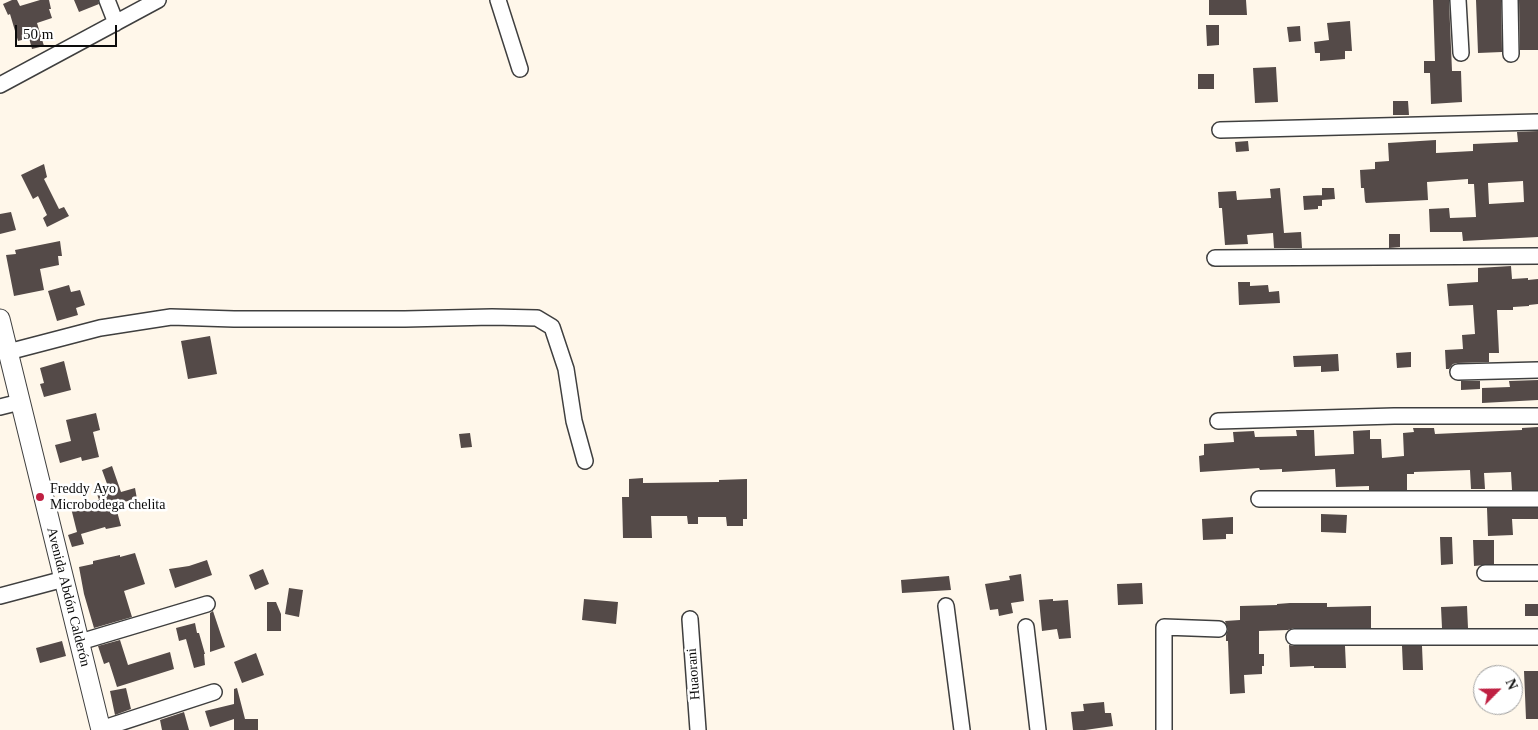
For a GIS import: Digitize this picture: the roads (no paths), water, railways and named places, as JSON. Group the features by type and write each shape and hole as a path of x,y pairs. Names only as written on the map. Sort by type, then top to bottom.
{"street":[{"path":"106,0 116,23"},
{"path":"0,85 158,0"},
{"path":"498,0 520,69"},
{"path":"1458,0 1461,53"},
{"path":"1510,0 1512,54"},
{"path":"1220,130 1538,122"},
{"path":"1215,258 1538,256"},
{"path":"4,345 170,316 234,319 537,318 552,327 566,368 574,421 585,461"},
{"name":"Avenida Abdón Calderón","path":"0,319 4,345 20,402 101,729"},
{"path":"1458,372 1538,370"},
{"path":"0,407 20,402"},
{"path":"1218,421 1394,416 1538,416"},
{"path":"1258,499 1538,499"},
{"path":"1485,573 1538,573"},
{"path":"0,596 64,579"},
{"path":"80,642 207,604"},
{"path":"946,606 962,730"},
{"name":"Huaorani","path":"690,619 698,730"},
{"path":"1026,627 1038,730"},
{"path":"1164,730 1164,627 1219,629"},
{"path":"1294,636 1538,637"},
{"path":"101,729 214,692"}],"place":[{"name":"Freddy Ayo Microbodega chelita","path":"40,497"}]}
